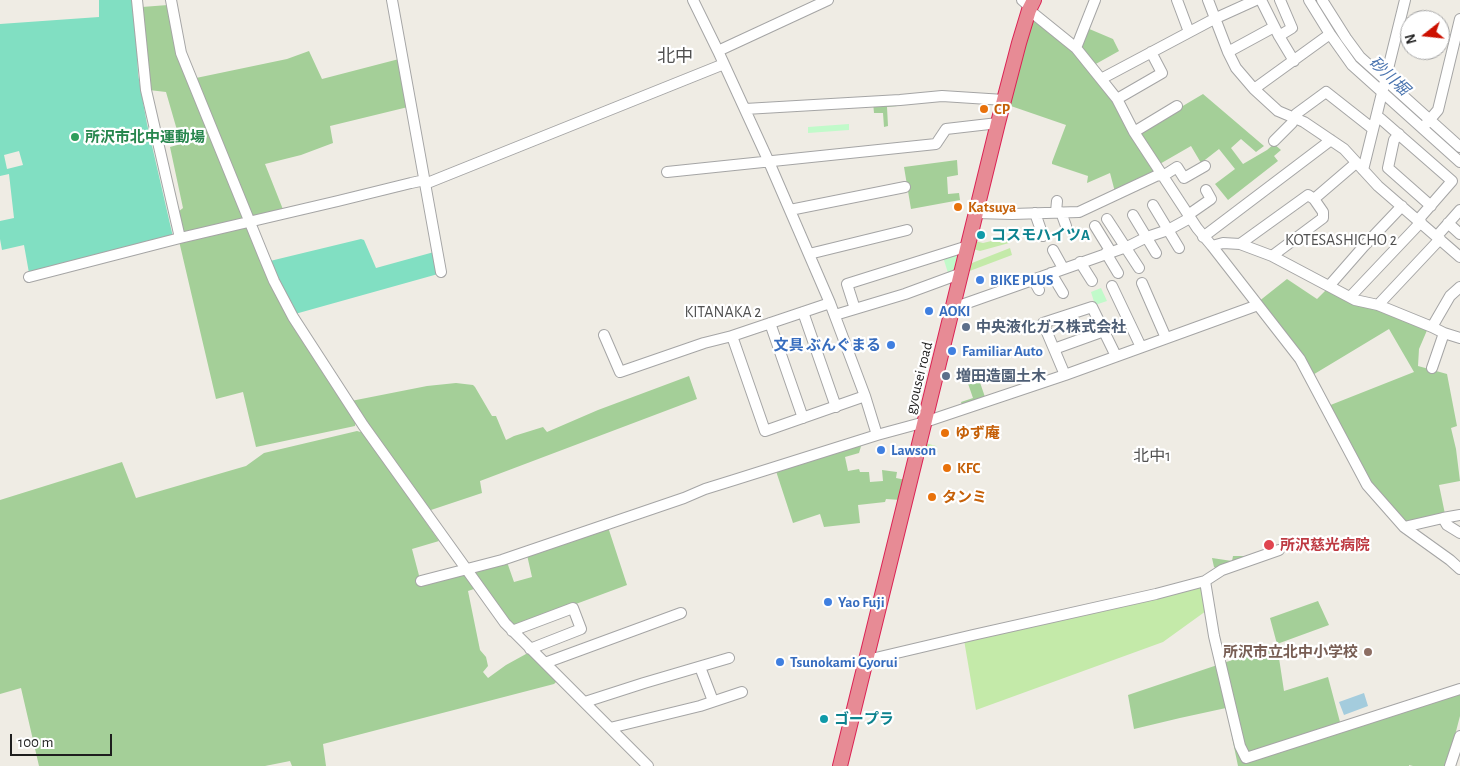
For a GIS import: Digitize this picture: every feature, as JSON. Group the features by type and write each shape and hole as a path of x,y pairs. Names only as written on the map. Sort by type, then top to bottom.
{"highway":[{"name":"gyousei road","path":"840,766 1029,4"}],"street":[{"path":"137,0 146,90 180,238"},
{"path":"171,0 181,53 274,281 293,318 363,426 465,570 512,631 648,766"},
{"path":"392,0 441,272"},
{"path":"693,0 769,162 830,303 865,396 877,435"},
{"path":"718,50 815,3 828,0"},
{"path":"1076,48 1096,0"},
{"path":"1177,0 1189,32"},
{"path":"1208,0 1214,19 1236,68 1254,89 1278,111 1304,122 1344,149 1378,186 1460,257"},
{"path":"1102,79 1214,19 1256,0"},
{"path":"1261,0 1276,31 1294,60"},
{"path":"1228,52 1276,31 1292,28 1280,0"},
{"path":"1309,0 1352,65 1460,162"},
{"path":"1322,0 1360,57 1460,147"},
{"path":"1314,199 1360,166 1377,116 1405,0"},
{"path":"1029,4 1076,48 1102,79 1162,176 1203,237 1300,359 1368,485 1396,519 1460,569"},
{"path":"1422,128 1438,110 1459,25"},
{"path":"1254,89 1330,34"},
{"path":"1116,99 1162,73 1151,52"},
{"path":"29,277 411,182 425,182 724,64"},
{"path":"1274,141 1292,123 1296,114 1326,92 1373,130"},
{"path":"745,109 942,96 1004,100"},
{"path":"1134,132 1177,106"},
{"path":"1350,297 1420,221 1452,181 1377,116"},
{"path":"667,172 936,144 946,129 998,123"},
{"path":"1399,134 1394,140 1388,168 1431,206"},
{"path":"1203,237 1331,140"},
{"path":"976,213 1079,212 1158,175 1162,176 1179,166 1184,178 1205,166"},
{"path":"790,210 906,187"},
{"path":"953,308 1126,247 1168,230 1211,199 1206,190"},
{"path":"1240,244 1308,195 1314,199 1323,212 1324,218 1272,256"},
{"path":"1057,201 1058,212 1066,226"},
{"path":"1153,205 1178,248"},
{"path":"1329,286 1402,206"},
{"path":"1378,305 1460,210"},
{"path":"1036,213 1043,236"},
{"path":"1133,215 1156,253"},
{"path":"1107,219 1139,268"},
{"path":"1448,223 1460,234"},
{"path":"1094,226 1118,273"},
{"path":"809,254 908,230"},
{"path":"1212,246 1224,243 1240,244 1272,256 1356,300 1378,305 1460,338"},
{"path":"855,309 847,284 968,246"},
{"path":"1053,250 1063,268"},
{"path":"1080,262 1092,281"},
{"path":"835,315 905,294 962,273"},
{"path":"1051,273 1062,293"},
{"path":"1033,279 1039,290"},
{"path":"1142,283 1166,338"},
{"path":"1112,286 1141,347"},
{"path":"1432,327 1450,296 1460,287"},
{"path":"604,335 620,372 830,303"},
{"path":"421,581 502,560 684,498 705,489 877,435 925,422 1065,375 1258,304"},
{"path":"1065,375 1043,323 1092,307 1116,356"},
{"path":"803,312 836,407"},
{"path":"770,323 803,418"},
{"path":"1054,349 1104,331"},
{"path":"1432,368 1444,333"},
{"path":"732,336 766,431 865,396"},
{"path":"1404,526 1460,515"},
{"path":"1443,518 1447,525 1460,533"},
{"path":"867,660 973,634 1156,594 1205,581 1222,570 1279,550"},
{"path":"1205,581 1214,636 1240,746 1246,758 1460,689"},
{"path":"512,631 573,608 581,630 530,649"},
{"path":"545,663 681,613"},
{"path":"585,702 730,658"},
{"path":"700,667 713,701"},
{"path":"610,728 742,692"},
{"path":"1450,766 1460,736"}],"green space":[{"name":"所沢市北中運動場","path":"99,0 135,0 138,74 147,124 173,237 29,273 24,245 2,250 0,239 0,221 14,218 9,174 0,176 0,24 99,17","holes":["19,151 23,165 7,169 4,155"]},
{"path":"168,5 263,265 356,420 355,426 256,447 243,392 216,399 179,241 178,212 183,208 170,147 181,144 166,92 149,90 142,7"},
{"path":"1034,17 1070,48 1114,100 1156,173 1115,192 1110,173 1087,183 1088,176 1052,164 1066,125 1008,105"},
{"path":"1087,28 1113,39 1119,51 1094,65 1080,47"},
{"path":"309,51 322,79 399,59 408,107 330,126 333,143 301,155 265,164 284,212 253,219 196,78 287,59"},
{"path":"1203,94 1264,146 1256,152 1241,139 1231,148 1243,164 1274,144 1281,150 1274,156 1278,161 1228,200 1215,184 1235,169 1219,149 1201,163 1191,146 1158,165 1139,132"},
{"path":"898,101 898,106 887,107 888,126 884,127 883,113 874,113 873,102"},
{"path":"849,124 849,130 808,133 808,127"},
{"path":"957,160 958,175 947,177 948,194 959,193 960,200 911,209 904,167"},
{"path":"1008,237 1009,243 980,251 973,249 975,241 983,243"},
{"path":"361,239 364,240 376,268 434,252 438,274 295,314 270,261"},
{"path":"1010,248 1012,255 967,272 969,262 972,263"},
{"path":"956,253 960,256 958,266 954,271 948,273 943,257"},
{"path":"1287,279 1317,299 1328,288 1428,328 1419,349 1418,366 1447,374 1457,426 1451,428 1460,481 1439,485 1445,514 1406,523 1371,495 1328,406 1414,372 1389,329 1311,376 1258,302"},
{"path":"1101,288 1107,301 1095,305 1091,292"},
{"path":"975,368 985,397 962,405 961,402 973,398 964,372"},
{"path":"689,376 697,399 480,481 482,493 428,511 351,401 427,386 456,383 473,385 492,416 496,416 506,440 543,427 547,432 598,410"},
{"path":"357,431 364,433 439,541 412,549 421,583 463,573 474,589 468,591 480,650 486,657 488,666 483,672 488,678 506,665 526,654 530,654 557,681 554,684 323,744 326,766 292,766 290,761 265,766 39,766 21,688 0,694 0,500 122,462 136,498 246,466 264,453"},
{"path":"862,443 859,453 845,457 848,471 859,469 860,472 869,472 870,482 883,481 882,470 897,472 896,478 906,480 901,500 886,499 885,502 858,505 860,523 824,527 820,514 793,523 776,471"},
{"path":"925,443 936,446 938,452 930,454 923,452"},
{"path":"608,527 627,585 514,627 472,575 474,570 507,562 514,582 532,577 527,555"},
{"path":"1233,556 1244,556 1246,558 1217,569 1214,567 1212,558 1232,561"},
{"path":"1201,587 1206,611 1163,642 976,710 964,640"},
{"path":"1318,601 1329,625 1277,644 1270,618"},
{"path":"1277,645 1284,691 1328,677 1340,722 1460,686 1460,716 1447,766 1238,766 1226,708 1134,729 1128,695"}],"water":[{"path":"1312,0 1318,0 1379,79 1377,85 1351,59"},
{"path":"1364,693 1368,706 1344,715 1339,702"}],"place":[{"name":"CP","path":"984,109"},
{"name":"所沢市北中運動場","path":"75,137"},
{"name":"Katsuya","path":"958,207"},
{"name":"コスモハイツA","path":"981,235"},
{"name":"BIKE PLUS","path":"980,280"},
{"name":"AOKI","path":"929,311"},
{"name":"中央液化ガス株式会社","path":"966,327"},
{"name":"文具 ぶんぐまる","path":"891,345"},
{"name":"Familiar Auto","path":"952,351"},
{"name":"増田造園土木","path":"946,376"},
{"name":"ゆず庵","path":"945,433"},
{"name":"Lawson","path":"881,450"},
{"name":"KFC","path":"947,468"},
{"name":"タンミ","path":"932,497"},
{"name":"所沢慈光病院","path":"1269,545"},
{"name":"Yao Fuji","path":"828,602"},
{"name":"所沢市立北中小学校","path":"1368,652"},
{"name":"Tsunokami Gyorui","path":"780,662"},
{"name":"ゴープラ","path":"824,719"}],"district":[{"name":"北中","path":"675,57"},
{"name":"KOTESASHICHO 2","path":"1341,240"},
{"name":"KITANAKA 2","path":"723,312"},
{"name":"北中1","path":"1152,456"}],"water label":[{"name":"砂川堀","path":"1389,76"}]}
